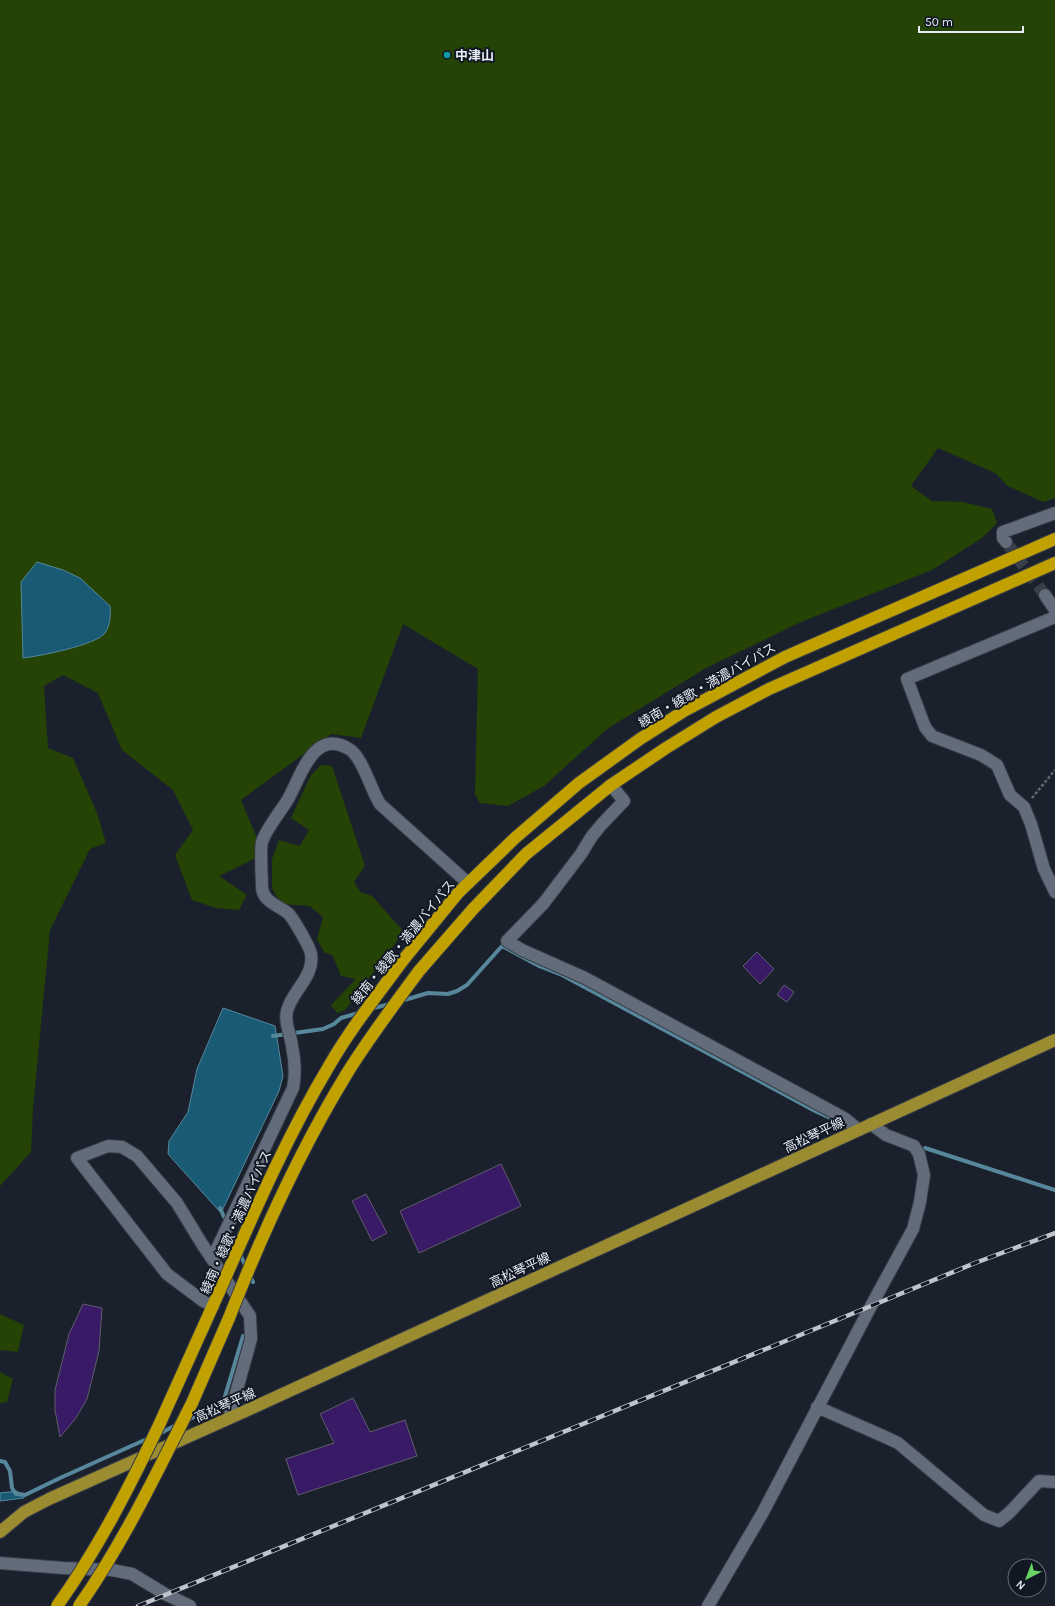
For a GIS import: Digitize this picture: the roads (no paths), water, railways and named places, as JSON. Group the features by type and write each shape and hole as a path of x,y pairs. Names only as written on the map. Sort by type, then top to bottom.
{"highway":[{"name":"綾南・綾歌・満濃バイパス","path":"57,1606 100,1541 124,1497 160,1423 220,1292 270,1177 298,1120 356,1023 404,959 468,883 515,838 580,783 640,739 684,711 785,657 1055,539"},
{"path":"79,1606 116,1550 142,1502 192,1402 246,1274 283,1193 314,1131 346,1075 372,1034 419,971 473,909 526,854 611,785 716,717 769,689 1055,563"}],"main road":[{"name":"高松琴平線","path":"0,1532 24,1512 49,1499 1055,1040"}],"street":[{"path":"1006,542 1003,538 1003,532 1055,513"},
{"path":"1045,596 1055,610"},
{"path":"1055,617 907,679 925,727 932,736 981,755 997,765 1010,795 1024,807 1031,824 1044,869 1055,892"},
{"path":"212,1259 293,1088 296,1073 286,1013 290,1001 310,972 311,954 298,927 289,914 269,901 262,890 261,843 288,799 305,763 314,751 326,745 337,744 350,749 359,759 372,791 380,804 468,883"},
{"path":"611,785 624,801 597,830 543,904 507,940 522,950 592,982 844,1118 859,1130"},
{"path":"708,1606 762,1514 817,1407 913,1229 920,1202 924,1175 919,1154 914,1146 886,1135 871,1124"},
{"path":"213,1306 203,1301 167,1274 77,1158 108,1146 122,1146 137,1156 177,1202 212,1259 250,1316 251,1339 229,1418"},
{"path":"817,1407 898,1443 984,1515 999,1521 1009,1514 1038,1481 1055,1482"},
{"path":"0,1563 112,1570 132,1574 165,1594 190,1606"}],"water":[{"path":"37,562 63,570 80,578 110,606 110,620 105,633 91,642 80,646 23,658 21,582"},
{"path":"223,1008 275,1026 283,1076 279,1091 221,1213 168,1154 169,1141 188,1112 197,1069"},
{"path":"17,1491 23,1493 24,1498 0,1501 0,1493"}],"waterway":[{"path":"401,1001 428,993 448,994 457,991 467,985 502,946 539,966 562,975 815,1111 839,1122"},
{"path":"370,1009 390,1004"},
{"path":"273,1036 323,1029 334,1024 341,1018 362,1012"},
{"path":"925,1148 1055,1190"},
{"path":"220,1208 224,1217"},
{"path":"239,1252 246,1267"},
{"path":"249,1274 253,1282"},
{"path":"186,1421 223,1403 243,1336"},
{"path":"159,1434 178,1424"},
{"path":"0,1461 5,1462 10,1471 12,1488 16,1494 25,1495 149,1438"}],"tunnel":[{"path":"1006,542 1045,595"}],"railway":[{"path":"138,1606 975,1263 1055,1233"}],"place":[{"name":"中津山","path":"447,55"}]}
